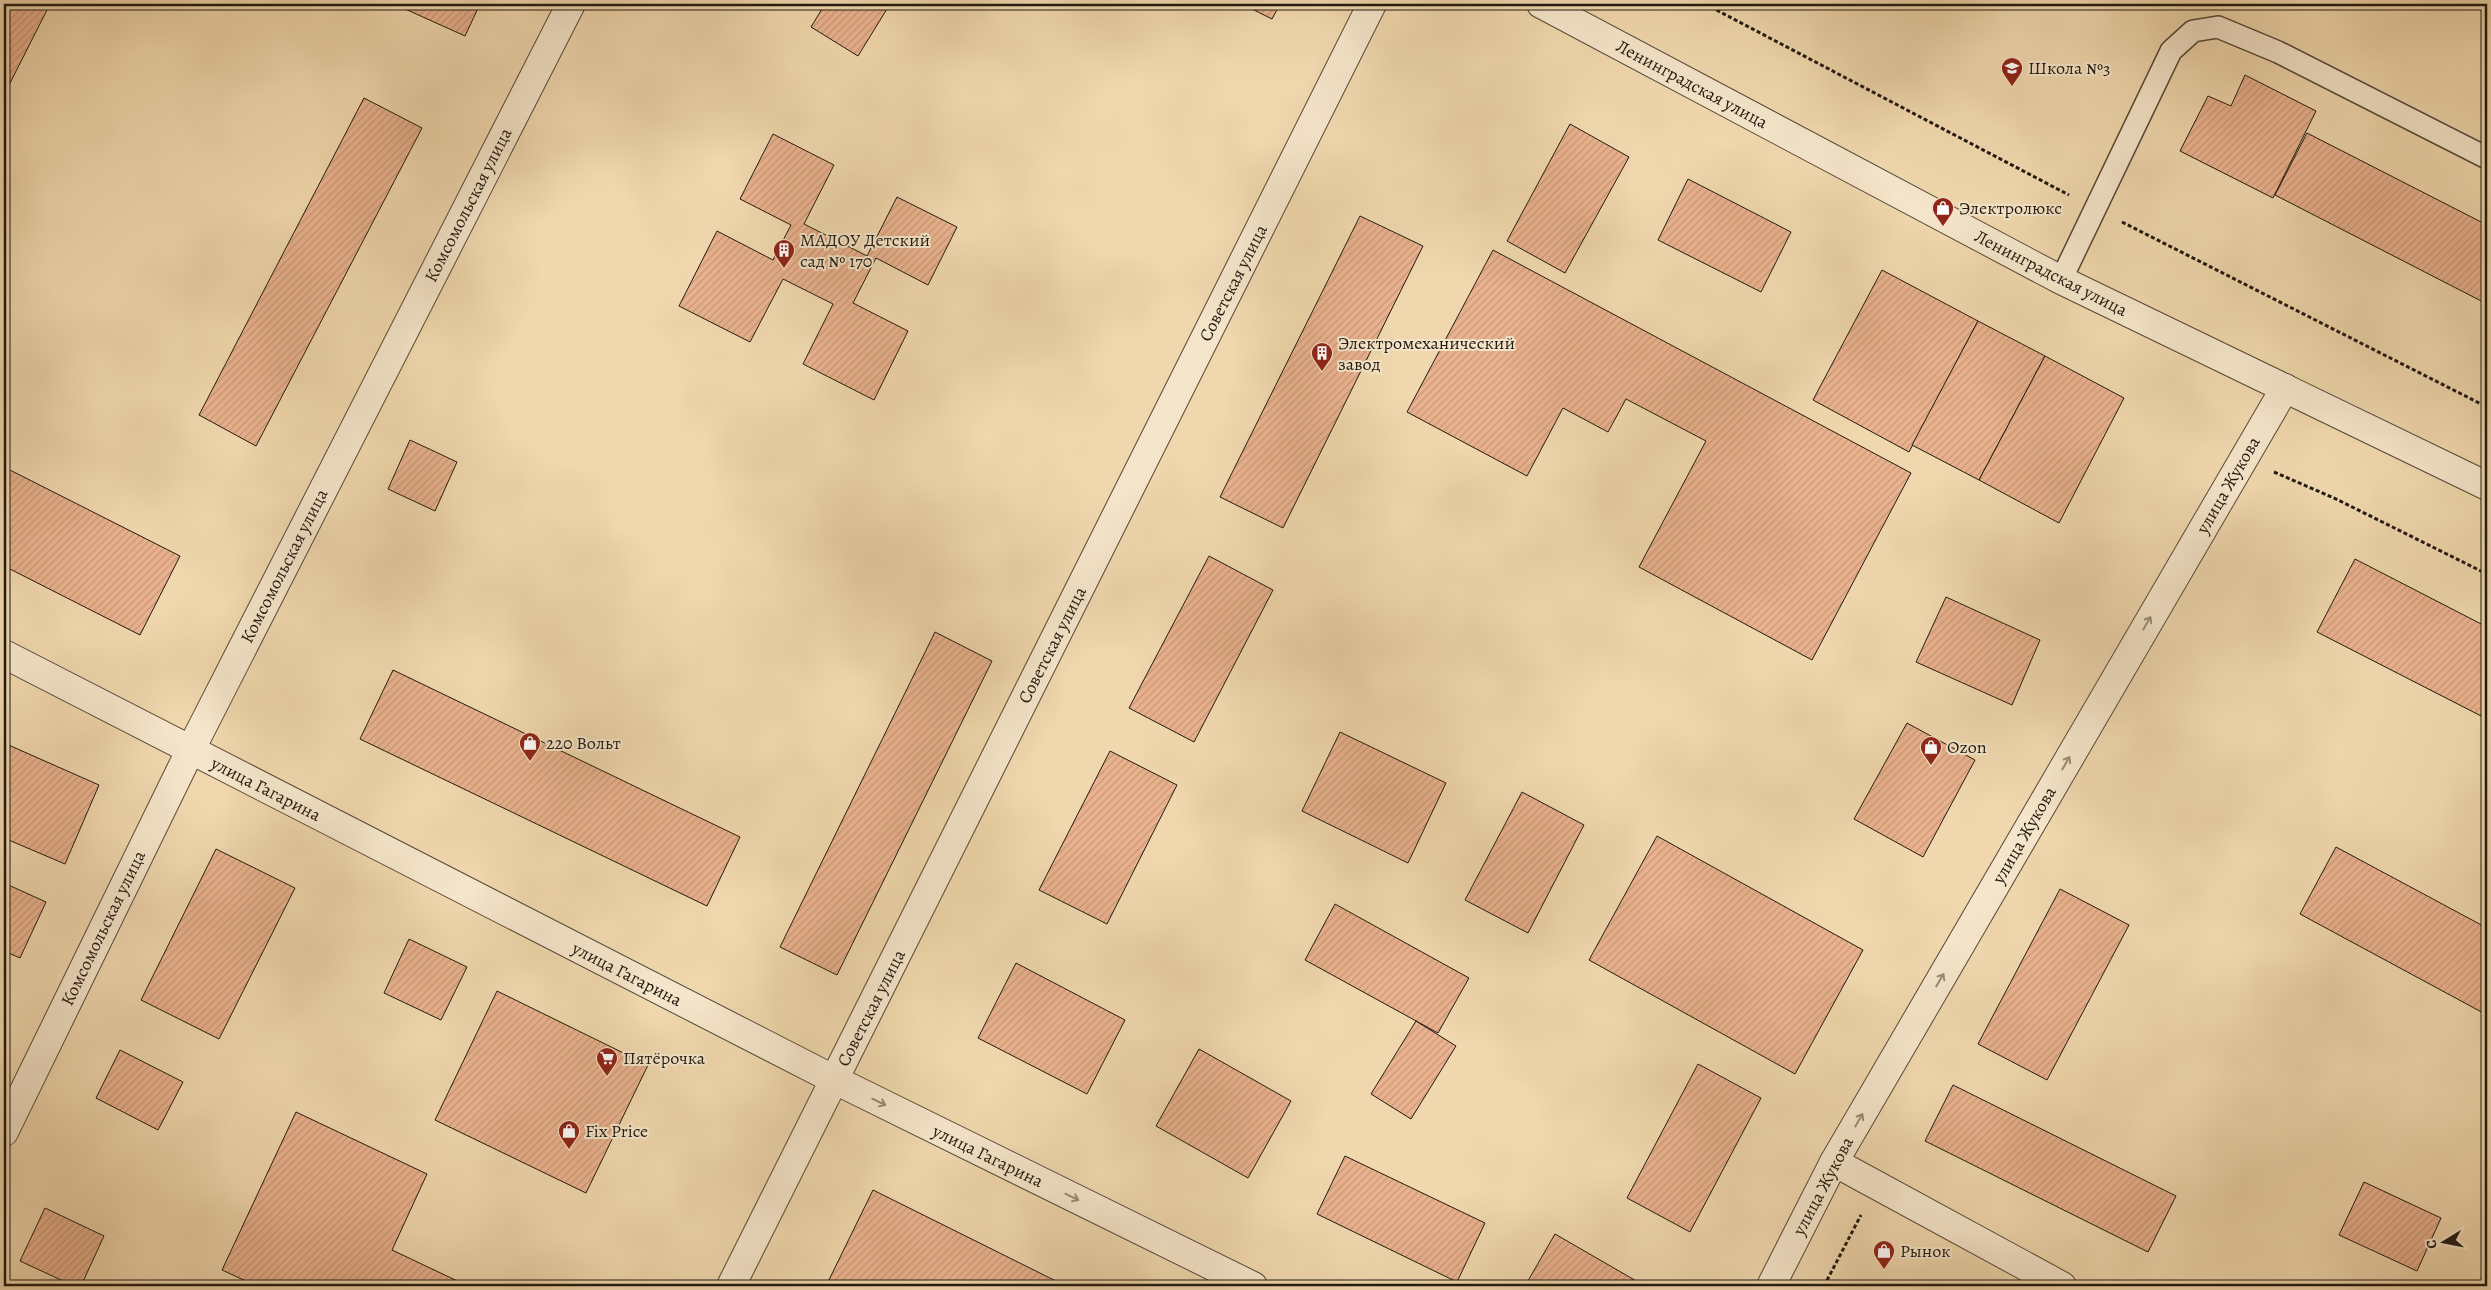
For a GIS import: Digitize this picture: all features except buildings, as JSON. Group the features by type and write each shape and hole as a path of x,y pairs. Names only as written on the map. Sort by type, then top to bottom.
{"street":[{"name":"Комсомольская улица","path":"4,1132 190,751 571,4"},
{"name":"Советская улица","path":"731,1286 1372,4"},
{"name":"Ленинградская улица","path":"1541,4 2061,280 2487,486"},
{"name":"улица Жукова","path":"1771,1286 1834,1162 2285,388"},
{"name":"улица Гагарина","path":"4,654 835,1080 1253,1286"},
{"path":"1834,1162 2062,1286"}],"lane":[{"path":"2061,280 2171,51 2193,31 2218,27 2278,52 2487,158"}],"path":[{"path":"2266,469 2334,498 2487,574"},
{"path":"1824,1286 1876,1185"}],"place":[{"name":"Школа №3","path":"2012,87"},
{"name":"Электролюкс","path":"1943,227"},
{"name":"МАДОУ Детский сад № 170","path":"784,269"},
{"name":"Электромеханический завод","path":"1322,372"},
{"name":"220 Вольт","path":"530,762"},
{"name":"Ozon","path":"1931,766"},
{"name":"Пятёрочка","path":"607,1077"},
{"name":"Fix Price","path":"569,1150"},
{"name":"Рынок","path":"1884,1270"}]}
